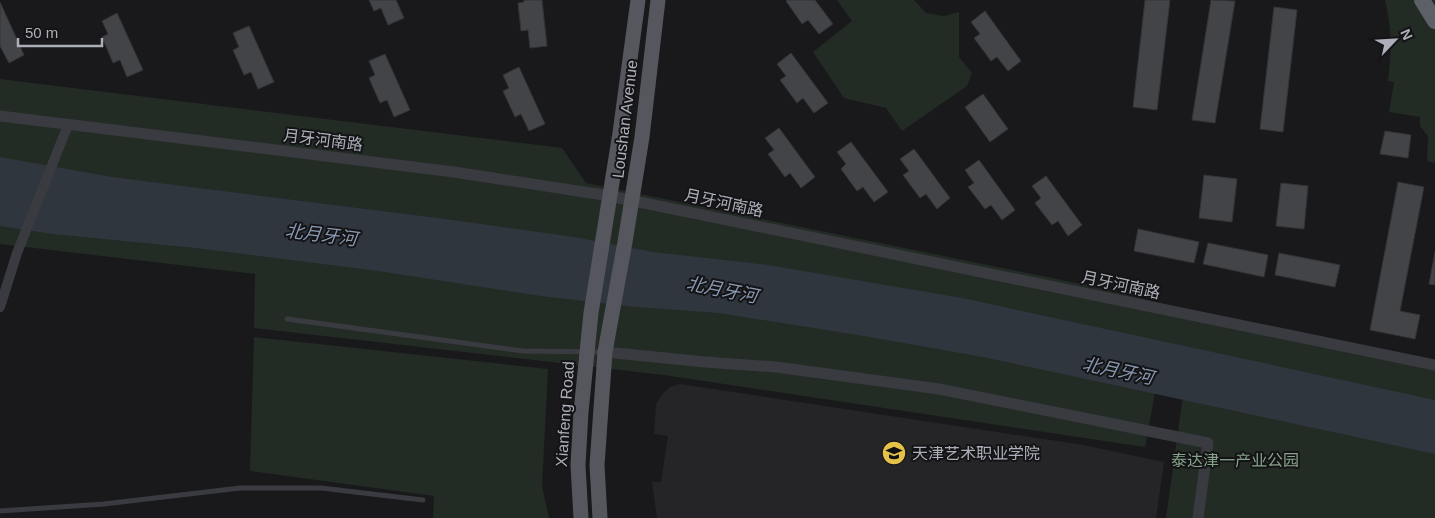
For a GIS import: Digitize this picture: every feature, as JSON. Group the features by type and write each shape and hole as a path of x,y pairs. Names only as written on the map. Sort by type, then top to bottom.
{"highway":[{"path":"1422,0 1435,21"}],"main road":[{"name":"Loushan Avenue","path":"591,313 638,0"},
{"name":"Loushan Avenue","path":"605,352 626,242 642,137 658,0"},
{"name":"Xianfeng Road","path":"581,518 578,464 591,313"},
{"path":"600,518 597,465 605,352"}],"street":[{"name":"月牙河南路","path":"0,116 454,172 610,196 1435,365"},
{"path":"0,307 17,253 68,125"},
{"path":"605,352 776,367 939,389 1208,443 1198,518"}],"lane":[{"path":"288,320 523,351 605,352"},
{"path":"0,511 104,504 240,488 321,488 423,500"}],"shaded area":[{"name":"天津艺术职业学院","path":"680,384 1083,445 1164,462 1156,518 657,518 652,482 661,482 668,436 654,434 656,404 662,394 670,387"}],"green space":[{"path":"837,0 914,0 926,13 944,16 959,12 959,57 972,73 967,86 902,131 886,108 844,98 813,52 852,21"},
{"path":"1385,0 1435,0 1435,163 1427,161 1428,136 1420,126 1420,117 1389,112 1394,82 1388,81 1391,40"},
{"path":"0,79 562,148 586,183 1086,285 1409,363 1435,367 1435,432 1158,377 1145,447 664,375 254,328 255,274 0,244"},
{"path":"254,337 548,369 542,486 549,518 433,518 434,496 250,471"},
{"name":"泰达津一产业公园","path":"1184,388 1435,442 1435,518 1166,518"}],"water":[{"name":"北月牙河","path":"0,157 112,177 445,219 574,237 653,252 768,265 962,298 1435,400 1435,454 983,357 864,336 719,313 637,307 541,296 378,271 196,248 53,234 0,226"}],"building":[{"path":"369,0 396,0 404,18 388,25 381,8 374,11"},
{"path":"524,0 542,0 547,46 530,48 528,30 521,31 518,3 524,2"},
{"path":"787,0 815,0 833,24 819,34 808,20 802,24"},
{"path":"1145,0 1170,0 1157,110 1133,107"},
{"path":"1211,0 1235,1 1215,123 1192,120"},
{"path":"0,2 24,55 9,63 0,46"},
{"path":"1274,7 1297,10 1283,132 1260,129"},
{"path":"985,11 1021,61 1008,71 997,57 991,61 974,38 980,34 971,22"},
{"path":"117,13 143,70 127,77 120,60 113,63 102,37 108,34 102,21"},
{"path":"249,26 274,82 258,89 251,72 244,75 233,50 239,47 233,33"},
{"path":"791,53 828,103 814,113 803,98 797,103 780,80 786,76 777,64"},
{"path":"385,54 410,110 394,117 387,100 380,103 369,78 375,75 369,61"},
{"path":"519,67 545,124 529,131 521,114 515,117 503,91 509,88 503,75"},
{"path":"983,94 1008,129 990,142 965,107"},
{"path":"779,128 815,177 801,188 790,173 785,177 768,154 774,150 765,138"},
{"path":"1385,131 1411,135 1408,158 1380,154"},
{"path":"851,142 888,192 874,202 863,187 857,191 841,169 846,164 837,152"},
{"path":"914,149 950,198 937,209 926,194 920,198 903,175 909,171 900,159"},
{"path":"979,160 1015,210 1002,220 991,205 985,209 968,187 974,183 965,170"},
{"path":"1204,175 1237,179 1232,222 1199,218"},
{"path":"1046,176 1082,225 1068,236 1058,221 1052,225 1035,203 1041,198 1032,186"},
{"path":"1398,182 1424,187 1400,311 1420,315 1415,339 1370,330"},
{"path":"1281,183 1308,186 1304,229 1276,226"},
{"path":"1138,229 1199,242 1194,263 1134,251"},
{"path":"1208,243 1268,255 1264,277 1203,264"},
{"path":"1435,252 1435,285 1429,284"},
{"path":"1279,253 1340,265 1335,287 1275,275"}],"place":[{"name":"天津艺术职业学院","path":"894,453"}]}
